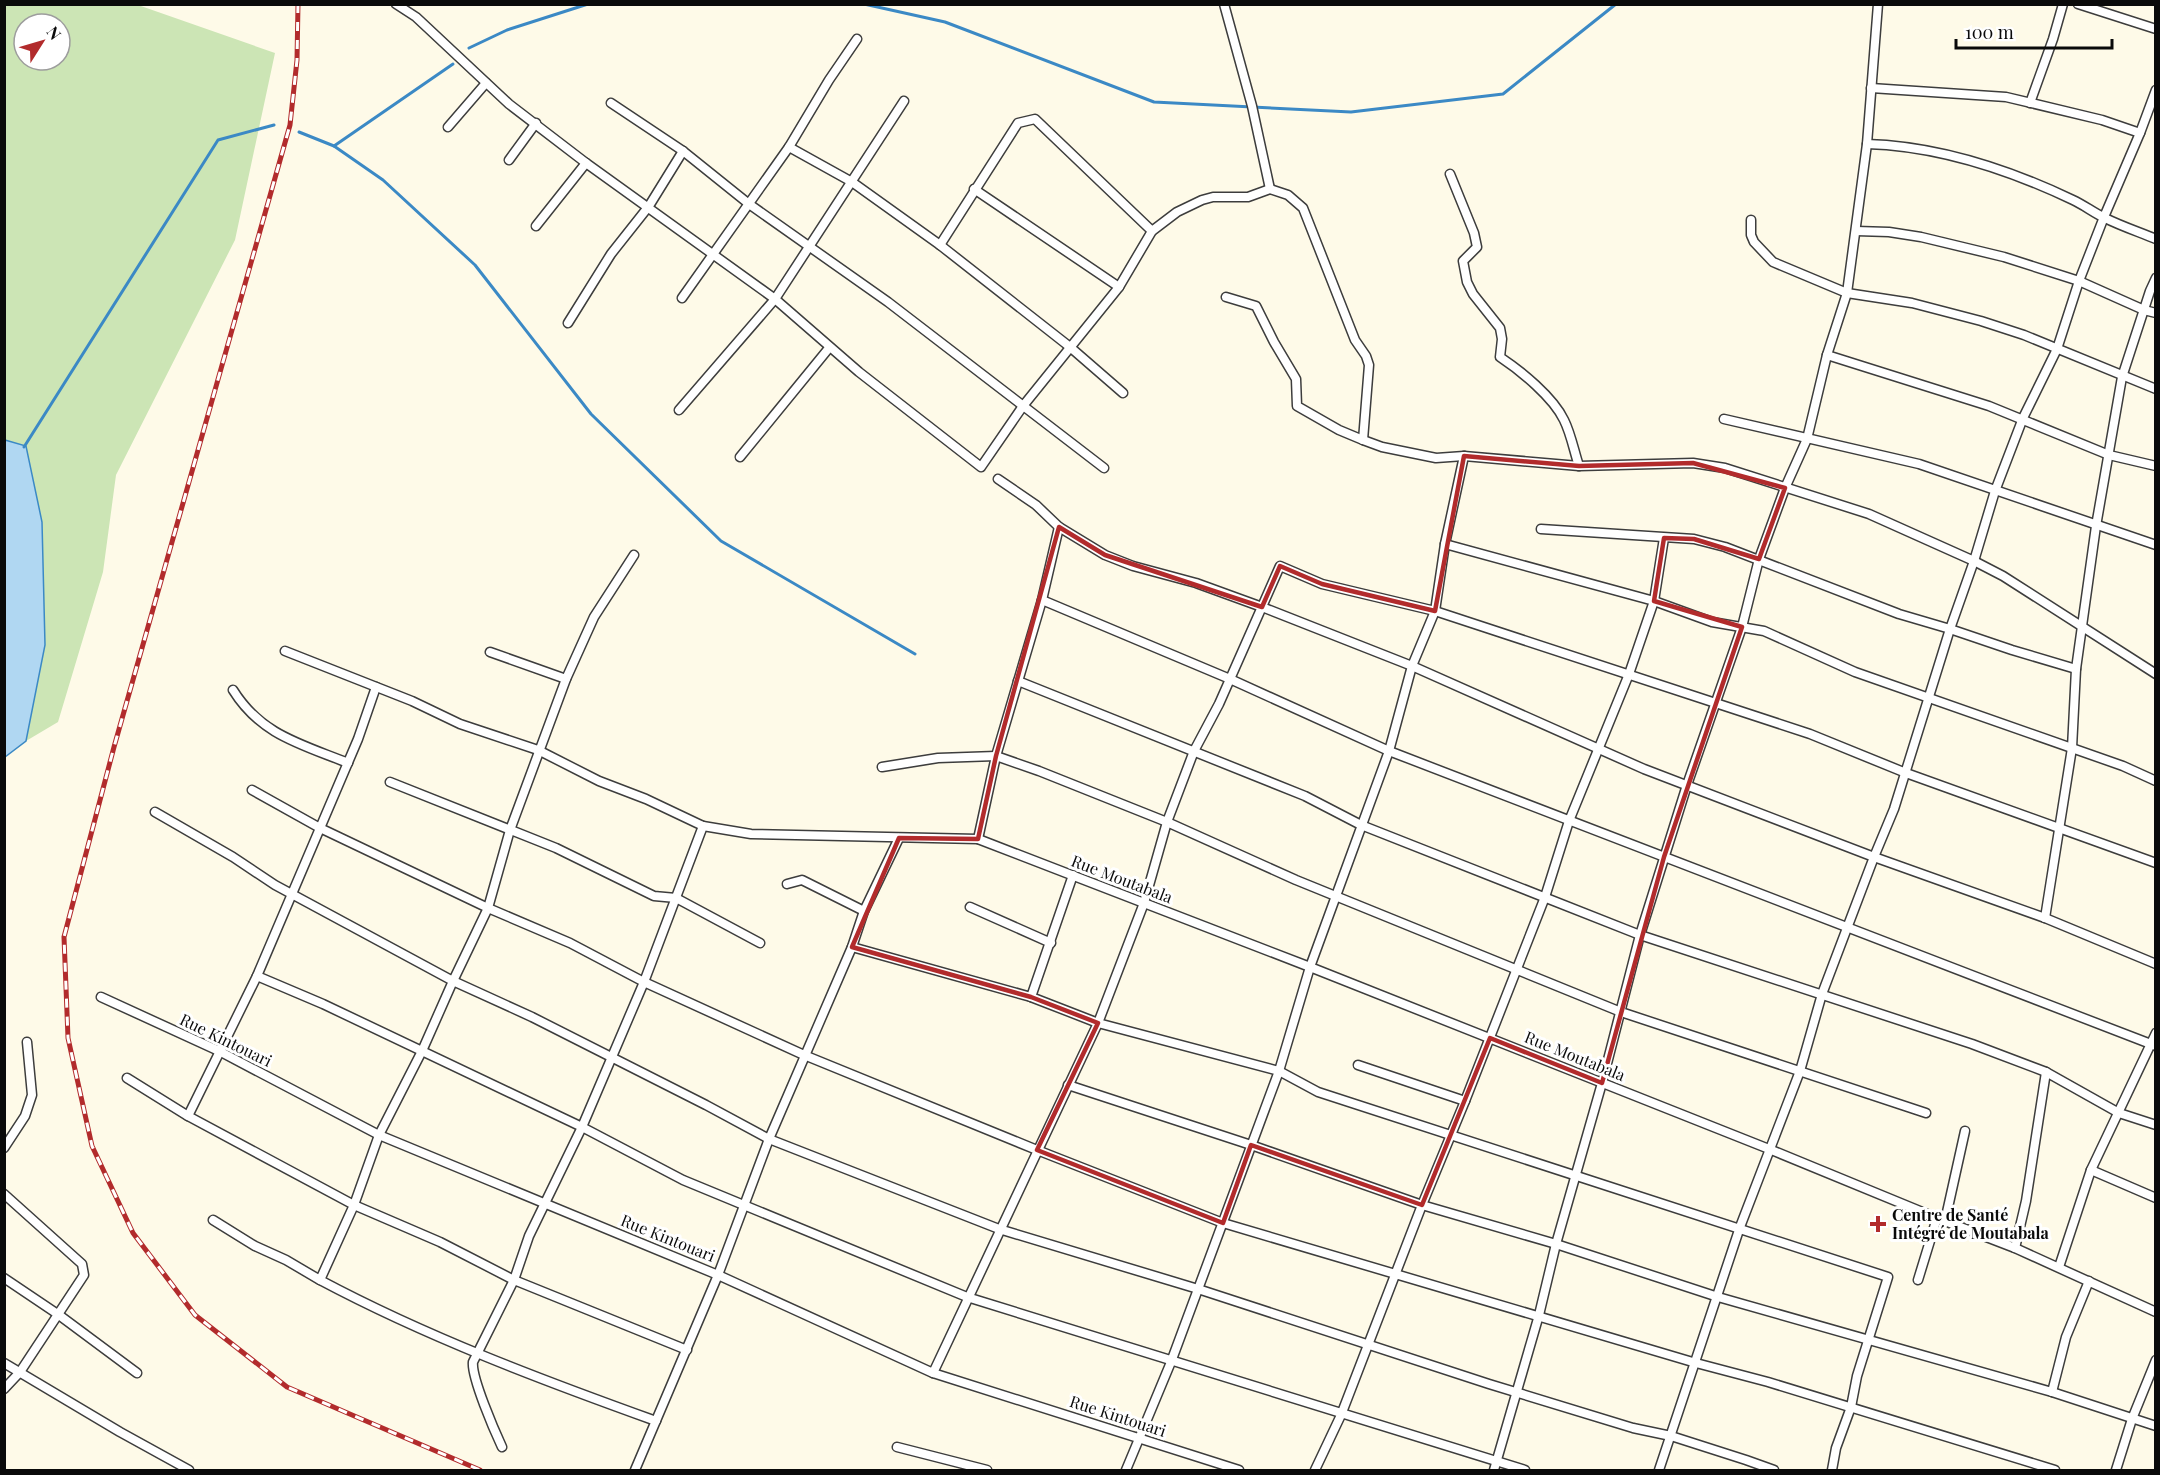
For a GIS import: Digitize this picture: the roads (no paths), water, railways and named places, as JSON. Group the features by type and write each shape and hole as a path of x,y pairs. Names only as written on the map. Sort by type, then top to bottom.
{"street":[{"path":"396,4 416,17 509,104 586,163 649,206 775,299 829,348 981,466 1023,406 1119,287 1152,231 1177,213 1213,197 1248,197 1270,189 1288,195 1303,208 1355,340 1369,365 1362,440"},
{"path":"1224,4 1252,106 1270,189"},
{"path":"1496,1467 1602,1083 1640,935 1687,785 1742,627 1759,560 1785,488 1807,439 1827,356 1847,294 1867,144 1878,4"},
{"path":"2030,103 2063,4"},
{"path":"2078,4 2156,29"},
{"path":"682,298 789,147 829,80 857,39"},
{"path":"448,127 486,83"},
{"path":"1871,88 1988,95 2102,120 2140,133"},
{"path":"1659,1470 1740,1227 1800,1071 1822,994 1894,809 1995,491 2022,418 2057,349 2103,217 2156,90"},
{"path":"679,410 775,299 904,101"},
{"path":"611,103 683,151 749,204 962,357 1104,468"},
{"path":"940,245 1018,123 1035,119 1152,231"},
{"path":"509,160 536,123"},
{"path":"1867,144 1928,151 1984,166 2074,200 2103,217 2156,239"},
{"path":"789,147 852,182 940,245 1070,347 1124,393"},
{"path":"568,323 611,254 649,206 683,151"},
{"path":"536,226 586,163"},
{"path":"1450,174 1474,233 1477,247 1463,261 1467,282 1473,294 1500,328 1502,339 1500,357 1518,369 1542,392 1564,419 1579,466"},
{"path":"974,189 1119,287"},
{"path":"1751,219 1751,235 1754,242 1773,262 1847,294 1912,303 1969,318 2024,335 2156,389"},
{"path":"1856,231 1889,232 1921,237 2004,257 2079,281 2144,310 2156,313"},
{"path":"2045,918 2072,748 2076,669 2096,526 2122,377 2156,278"},
{"path":"1226,297 1256,306 1296,379 1297,406 1362,440 1382,447 1436,458 1464,456 1579,466 1693,463 1725,468 1869,514 1974,561 2003,576 2156,674"},
{"path":"740,457 829,348"},
{"path":"1827,356 1989,406 2109,455 2156,466"},
{"path":"1724,419 1919,464 2156,545"},
{"path":"1126,1470 1171,1362 1279,1071 1310,967 1389,751 1412,666 1435,611 1445,544 1464,456"},
{"path":"998,479 1036,505 1059,527 1105,555 1133,566 1196,583 1262,607 1412,666 1598,749 1687,785 1874,857 2045,918 2156,964"},
{"path":"978,840 996,756 1042,600 1059,527"},
{"path":"1541,529 1694,539 1725,547 1899,614 2076,669"},
{"path":"1315,1470 1341,1415 1422,1205 1466,1101 1545,897 1569,821 1629,674 1654,601 1664,538"},
{"path":"1445,544 1654,601 1712,622 1764,631 1855,672 2123,766 2156,781"},
{"path":"320,1280 354,1205 379,1135 422,1051 488,908 510,830 566,679 594,617 634,555"},
{"path":"933,1373 1098,1023 1144,903 1167,822 1194,751 1230,679 1280,566 1322,584 1435,611 1810,734 1906,773 2156,863"},
{"path":"1042,600 1230,679 1389,751 2153,1045"},
{"name":"Rue Moutabala","path":"285,651 376,687 460,724 538,750 599,781 703,825 751,834 978,840 1310,967 1769,1149 2015,1248 2156,1312"},
{"path":"490,652 566,679"},
{"path":"1018,681 1305,796 1361,825 1640,935 1822,994 2046,1072 2119,1113 2156,1125"},
{"path":"188,1116 257,976 358,739 376,687"},
{"path":"233,690 240,702 264,726 283,737 348,763"},
{"path":"882,766 938,758 996,756 1167,822 1296,880 1621,1012 1926,1113"},
{"path":"390,782 576,858 654,896 676,898 760,944"},
{"path":"252,790 320,828 488,908 570,943 644,982 804,1055 1223,1223 1696,1363 1724,1369 2055,1470"},
{"path":"155,812 292,893 453,981 611,1057 769,1139 999,1229 1198,1289 1517,1393 1633,1428 1671,1436 1773,1470"},
{"path":"502,1447 472,1369 478,1352 514,1280 543,1204 582,1127 644,982 703,825"},
{"path":"635,1470 718,1275 769,1139 852,947 864,911 898,838"},
{"path":"1031,997 1073,875"},
{"path":"787,884 802,880 864,911"},
{"path":"970,907 1051,943"},
{"path":"852,947 1031,997 1098,1023 1279,1071 1318,1092 1520,1159 1576,1174 1740,1227 1888,1277 1857,1376 1851,1407 1836,1448 1832,1470"},
{"path":"257,976 284,986 582,1127 683,1180 967,1297 1341,1415 1496,1467 1525,1470"},
{"name":"Rue Kintouari","path":"100,997 219,1051 379,1135 718,1275 933,1373 1239,1470"},
{"path":"2059,1267 2091,1170 2153,1045 2156,1033"},
{"path":"4,1148 25,1116 32,1095 27,1042"},
{"path":"1358,1065 1466,1101"},
{"path":"2015,1248 2026,1201 2046,1072"},
{"path":"127,1078 188,1116 354,1205 440,1242 514,1280 687,1350"},
{"path":"1068,1085 1251,1144 1422,1205 1556,1244 1718,1297 2052,1392 2156,1426"},
{"path":"1918,1280 1941,1220 1965,1131"},
{"path":"2091,1170 2156,1198"},
{"path":"4,1194 82,1264 84,1275 20,1372 4,1389"},
{"path":"213,1220 255,1246 286,1260 372,1307 537,1378 656,1421"},
{"path":"4,1278 59,1315 137,1373"},
{"path":"2052,1392 2066,1337 2089,1281"},
{"path":"2116,1470 2132,1419 2156,1360"},
{"path":"4,1363 189,1470"},
{"path":"897,1447 987,1470"}],"water":[{"path":"5,440 26,446 42,522 45,645 26,741 5,757"}],"waterway":[{"path":"469,48 507,30 588,4"},
{"path":"864,4 945,22 1154,102 1351,112 1503,94 1616,4"},
{"path":"299,132 334,146 453,64"},
{"path":"24,447 218,140 274,125"},
{"path":"334,146 383,180 475,265 591,414 721,541 915,654"}],"railway":[{"path":"298,4 297,60 290,125 114,747 64,937 68,1038 92,1146 133,1233 195,1315 287,1387 480,1470"}],"place":[{"name":"Centre de Santé Intégré de Moutabala","path":"1878,1224"}]}
